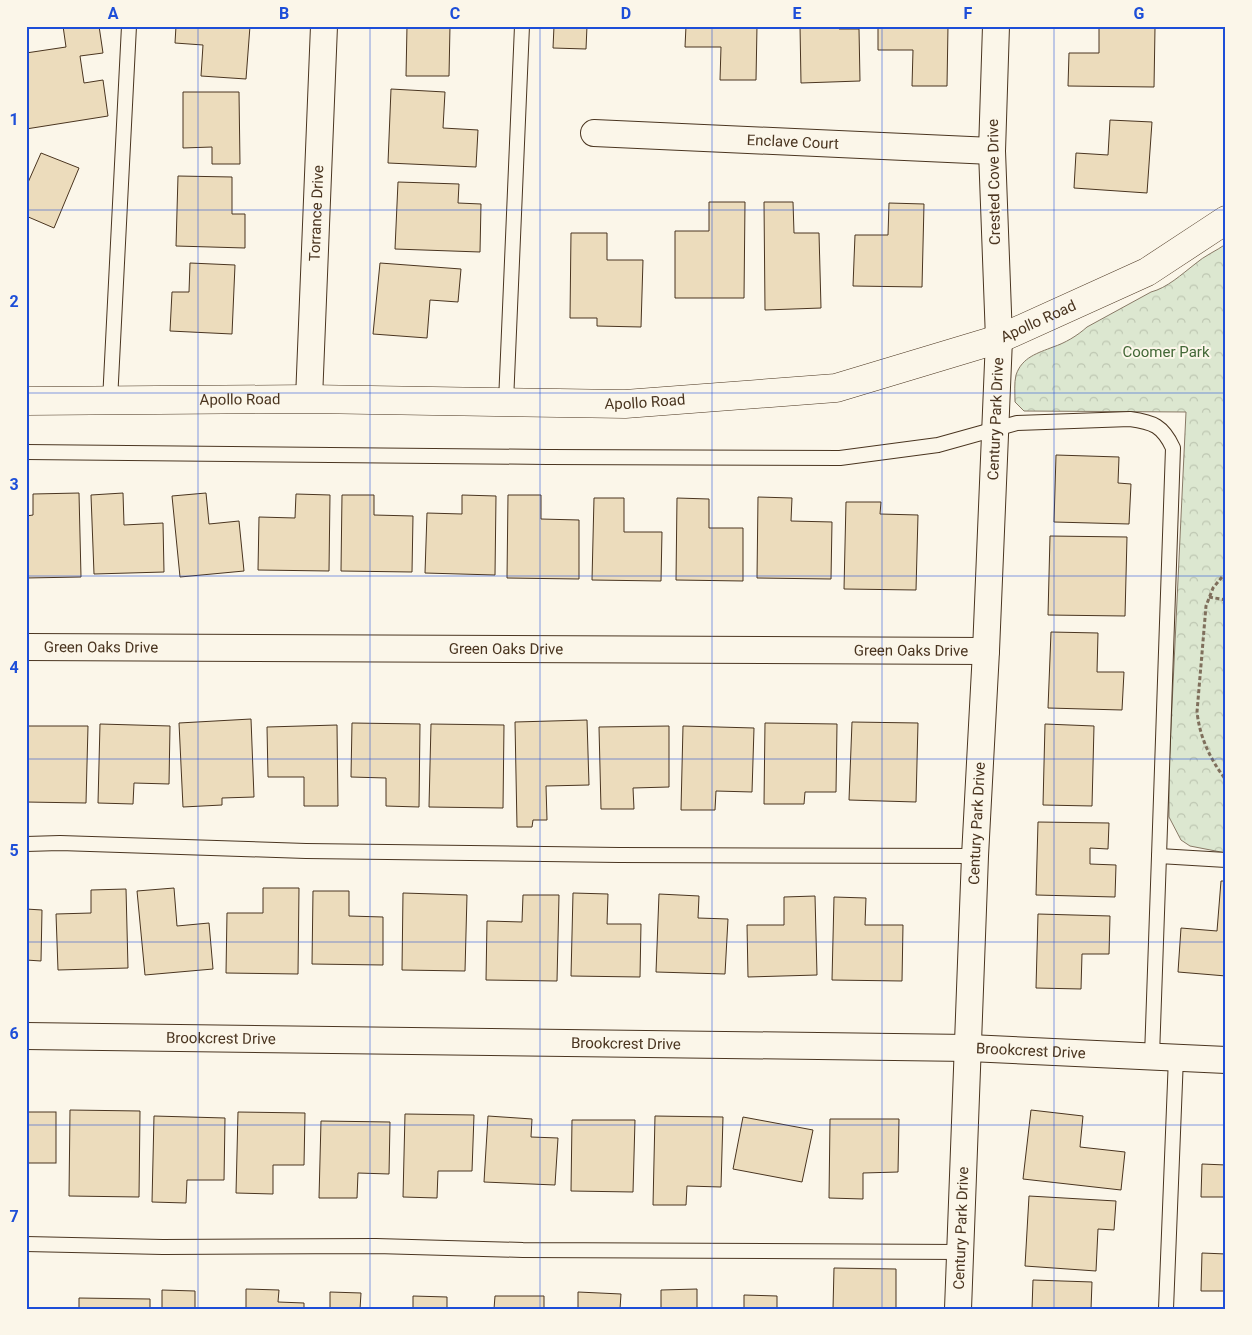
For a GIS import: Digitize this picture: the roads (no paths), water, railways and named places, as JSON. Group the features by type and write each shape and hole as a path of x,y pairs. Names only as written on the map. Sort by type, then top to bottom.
{"street":[{"name":"Torrance Drive","path":"309,399 324,26"},
{"name":"Crested Cove Drive","path":"996,26 992,151 999,339"},
{"name":"Enclave Court","path":"594,133 992,151"},
{"name":"Apollo Road","path":"26,401 309,399 625,404 836,388 999,339 1147,272 1226,220"},
{"name":"Century Park Drive","path":"958,1309 975,856 999,339"},
{"name":"Green Oaks Drive","path":"26,647 986,651"},
{"name":"Brookcrest Drive","path":"26,1036 968,1048 1226,1060"}],"lane":[{"path":"110,400 129,26"},
{"path":"506,402 522,26"},
{"path":"26,452 840,458 938,445 1017,423 1130,419 1157,426 1168,437 1173,448 1160,856 1166,1309"},
{"path":"26,844 60,843 355,852 975,856"},
{"path":"1160,856 1226,860"},
{"path":"26,1244 163,1247 376,1246 523,1250 960,1252"}],"park label":[{"name":"Coomer Park","path":"1166,352"}]}
